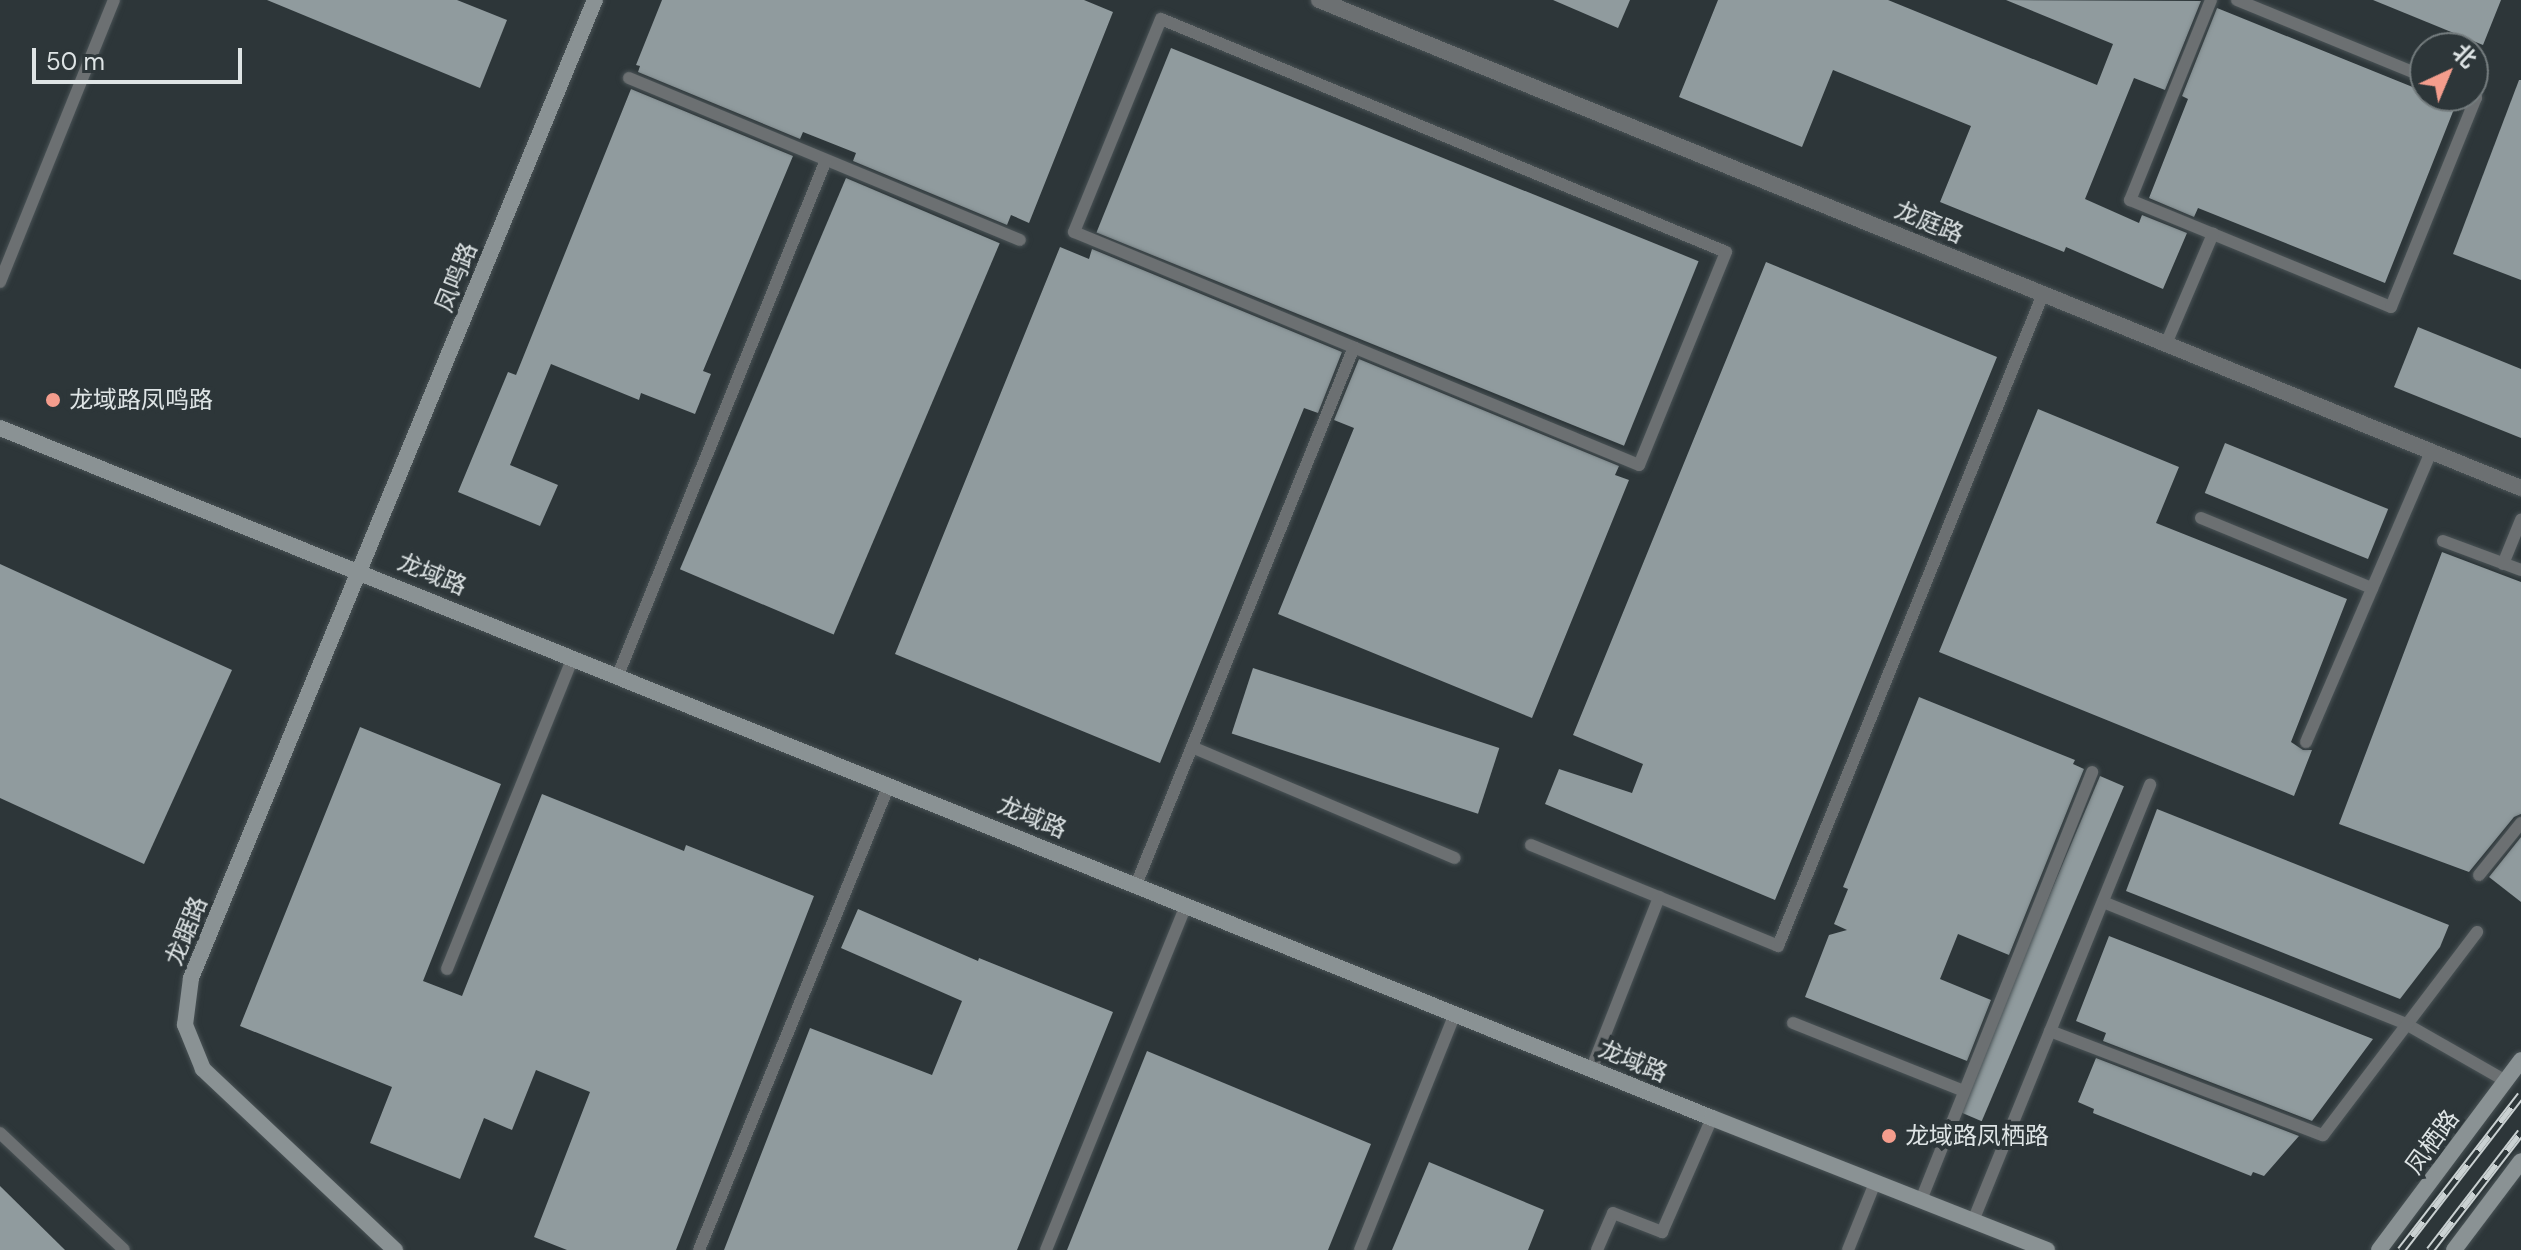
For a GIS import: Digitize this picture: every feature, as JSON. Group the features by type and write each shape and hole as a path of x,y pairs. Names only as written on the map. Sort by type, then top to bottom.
{"street":[{"name":"凤鸣路","path":"362,571 595,0"},
{"name":"龙庭路","path":"1319,0 2521,488"},
{"name":"龙域路","path":"0,428 362,571 1591,1070 2047,1250"},
{"name":"龙踞路","path":"362,571 191,978 185,1025 203,1069 395,1250"},
{"name":"凤栖路","path":"2379,1250 2521,1060"},
{"path":"2454,1250 2521,1161"},
{"path":"2394,1232 2395,1250"}],"lane":[{"path":"0,282 114,0"},
{"path":"2211,0 2130,200 2391,307 2470,112"},
{"path":"2237,0 2409,70"},
{"path":"1161,19 1726,252 1639,465 1354,347 1074,232 1161,19"},
{"path":"629,78 1020,240"},
{"path":"618,675 826,160"},
{"path":"2166,344 2213,234"},
{"path":"1531,845 1778,946 2043,294"},
{"path":"1136,885 1354,347"},
{"path":"2306,742 2431,452"},
{"path":"2201,518 2372,588"},
{"path":"2503,564 2521,520"},
{"path":"2443,541 2521,570"},
{"path":"447,969 573,657"},
{"path":"1192,747 1455,858"},
{"path":"1921,1200 2092,772"},
{"path":"699,1250 889,785"},
{"path":"1973,1221 2150,785"},
{"path":"2479,875 2521,823"},
{"path":"1591,1070 1659,897"},
{"path":"2103,902 2406,1024 2506,1081"},
{"path":"1046,1250 1186,906"},
{"path":"2050,1031 2323,1135 2477,932"},
{"path":"1360,1250 1455,1014"},
{"path":"1793,1023 1964,1091"},
{"path":"1597,1250 1613,1213 1662,1232 1712,1118"},
{"path":"0,1133 120,1249"},
{"path":"1848,1250 1875,1183"}],"building":[{"path":"267,0 457,0 507,20 480,88"},
{"path":"662,0 1084,0 1113,12 1029,223 1011,215 1007,225 853,161 856,153 803,132 800,139 638,72 640,66 636,65"},
{"path":"1553,0 1630,0 1618,28"},
{"path":"1718,0 1888,0 2097,85 2113,44 2006,0 2201,1 2165,90 2134,78 2085,199 2139,223 2142,215 2187,233 2163,289 2066,247 2064,252 1940,202 1971,126 1833,70 1802,147 1679,97"},
{"path":"2373,0 2501,0 2488,32 2451,32"},
{"path":"2217,8 2409,86 2409,112 2453,112 2385,283 2198,208 2194,217 2149,198 2188,99 2182,96"},
{"path":"1171,48 1699,261 1624,446 1096,233"},
{"path":"2521,80 2521,280 2453,254"},
{"path":"631,89 793,156 703,371 711,374 695,414 641,393 639,400 551,364 510,465 558,485 540,526 458,492 508,372 516,375"},
{"path":"846,178 1000,243 834,634 680,569"},
{"path":"1060,247 1089,259 1092,249 1342,352 1318,413 1304,408 1160,763 895,654"},
{"path":"1766,262 1997,357 1775,900 1545,804 1559,769 1632,793 1643,764 1573,735"},
{"path":"2418,327 2521,369 2521,438 2394,387"},
{"path":"1359,359 1619,466 1615,475 1629,480 1532,718 1278,614 1354,428 1334,420"},
{"path":"2038,409 2179,467 2156,523 2347,599 2291,742 2303,750 2312,750 2294,796 1939,652"},
{"path":"2225,443 2388,509 2368,559 2205,493"},
{"path":"2442,552 2521,582 2521,814 2514,817 2469,872 2339,824"},
{"path":"0,564 232,670 144,864 0,798"},
{"path":"1253,668 1499,748 1478,814 1232,734"},
{"path":"1919,697 2075,760 2073,764 2084,769 2009,955 1958,934 1940,979 1991,1000 1967,1061 1805,997 1829,935 1847,930 1834,924 1848,889 1843,887"},
{"path":"360,727 501,784 423,981 462,996 542,794 684,851 686,845 814,896 676,1250 567,1250 534,1237 590,1092 536,1070 512,1130 484,1118 460,1179 370,1143 392,1087 240,1026"},
{"path":"2100,776 2124,786 1982,1121 1958,1111"},
{"path":"2157,809 2449,925 2440,947 2400,999 2126,891"},
{"path":"2521,837 2521,902 2489,877"},
{"path":"858,909 978,961 979,958 1113,1012 1017,1250 724,1250 810,1028 932,1075 962,1001 841,948"},
{"path":"2109,936 2373,1039 2312,1121 2103,1041 2106,1033 2076,1021"},
{"path":"1147,1051 1371,1144 1328,1250 1067,1250"},
{"path":"2096,1058 2299,1136 2264,1176 2253,1172 2251,1176 2093,1113 2094,1109 2078,1102"},
{"path":"1429,1162 1544,1210 1528,1250 1392,1250"},
{"path":"0,1186 65,1250 0,1250"}],"railway":[{"path":"2401,1250 2521,1095"},
{"path":"2430,1250 2521,1132"}],"place":[{"name":"龙域路凤鸣路","path":"53,400"},
{"name":"龙域路凤栖路","path":"1889,1136"}]}
